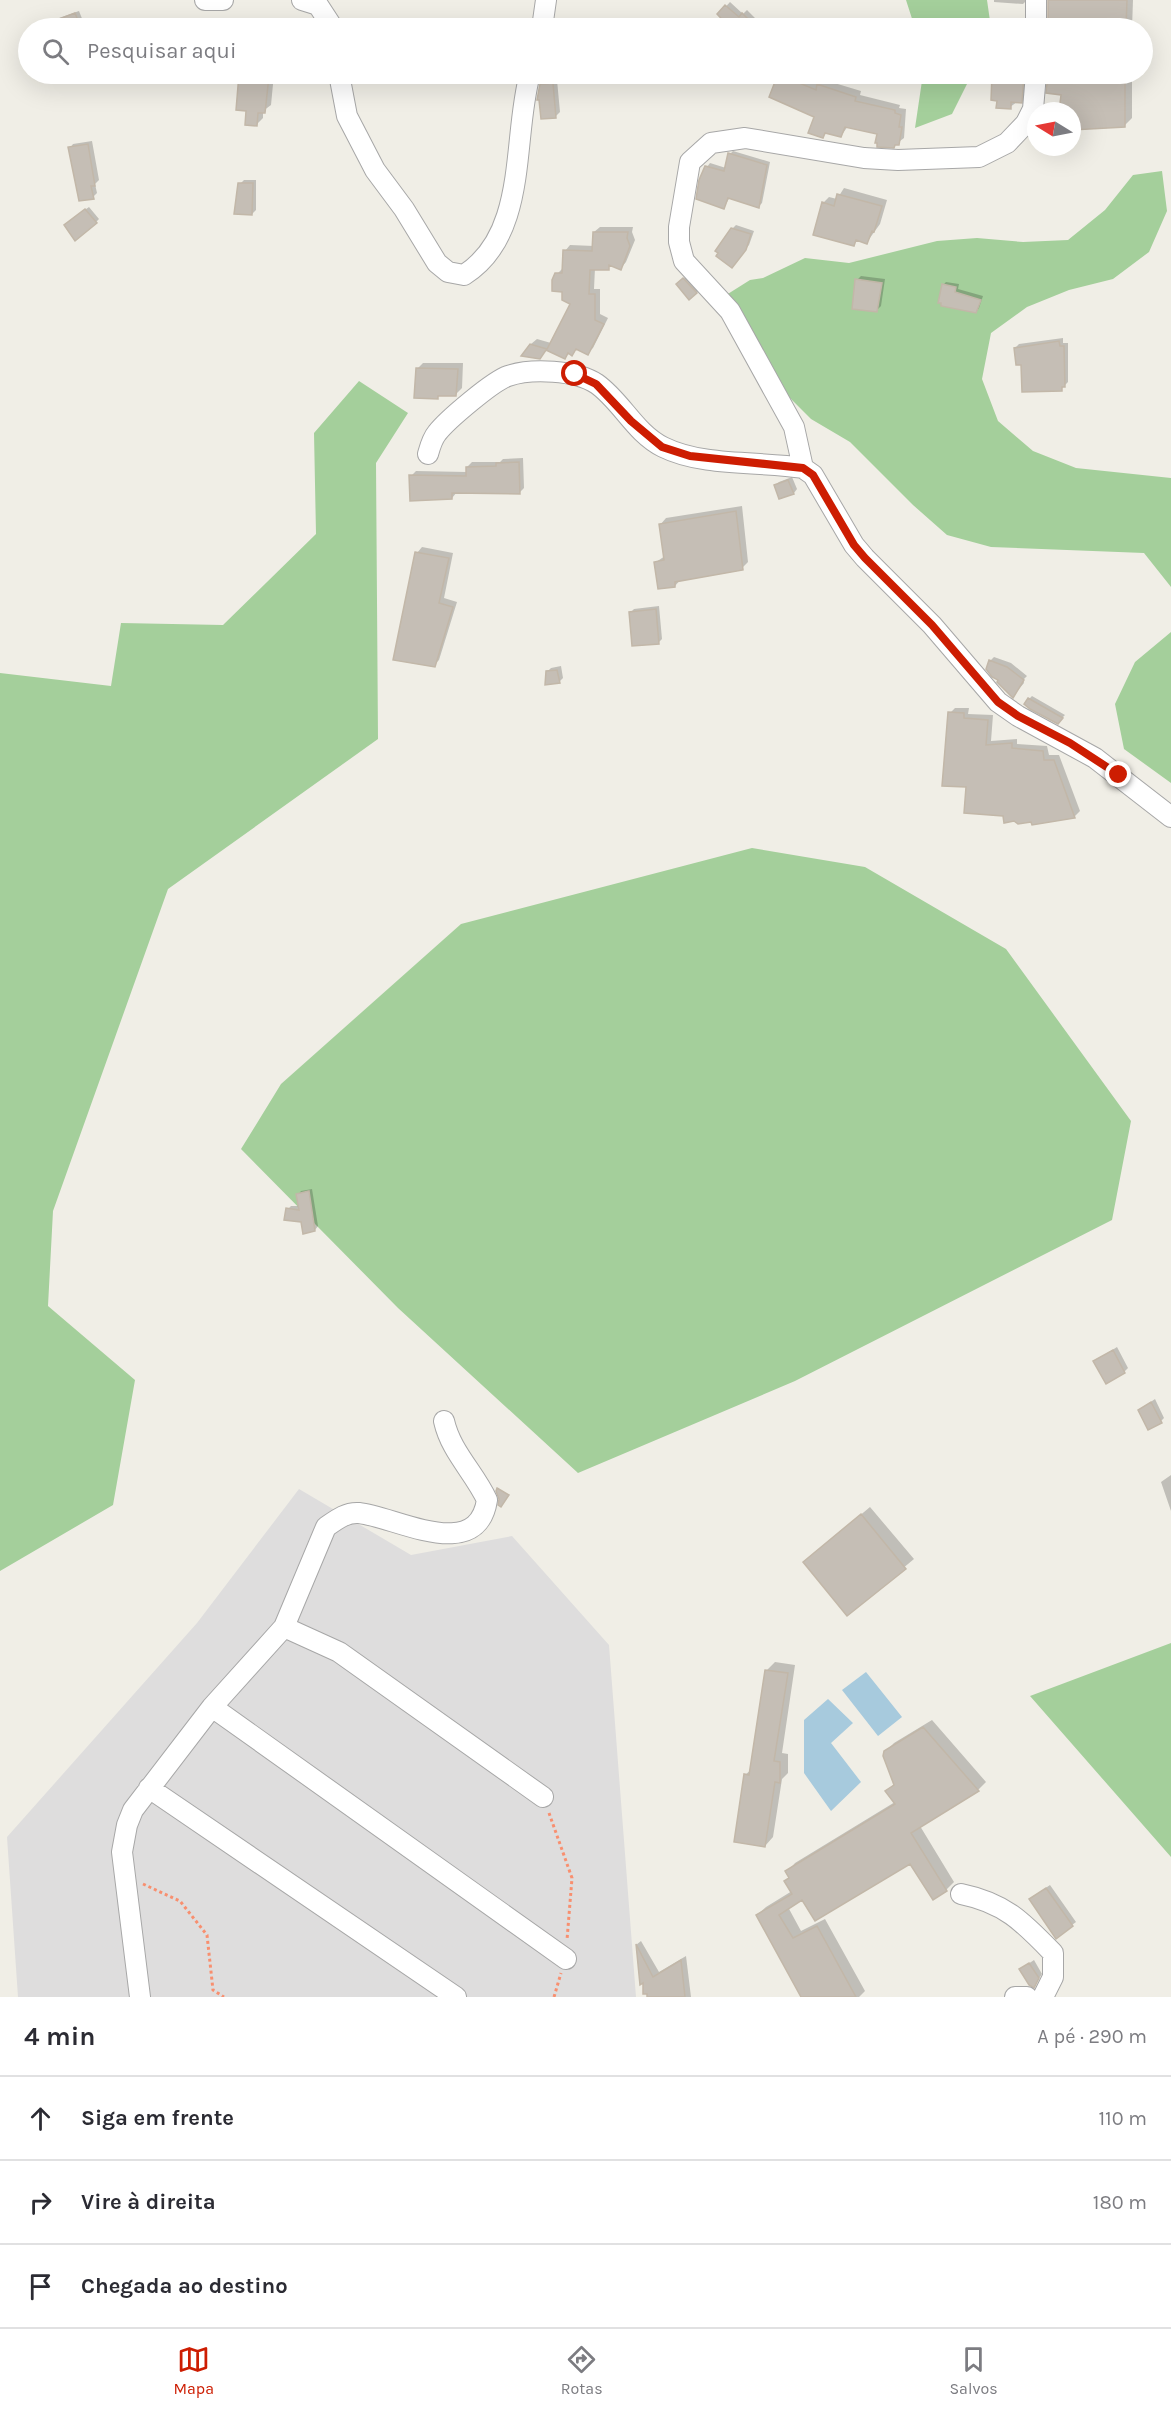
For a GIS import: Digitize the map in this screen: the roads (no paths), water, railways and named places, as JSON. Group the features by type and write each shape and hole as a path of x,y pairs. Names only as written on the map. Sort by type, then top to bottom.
{"street":[{"path":"205,0 223,0"},
{"path":"303,0 318,5 326,18"},
{"path":"543,18 546,0"},
{"path":"1036,0 1036,18"},
{"path":"341,84 347,116 375,170 404,209 436,263 448,272 464,275 477,267 498,239 517,179 529,84"},
{"path":"803,468 794,427 730,311 684,261 679,242 679,227 690,162 711,143 745,138 864,158 916,160 979,157 1006,143 1026,123 1033,109 1035,84"},
{"path":"428,454 435,436 444,425 501,379 526,373 575,374 596,384 631,421 662,447 690,456 803,468 813,475 854,545 932,625 998,702 1018,716 1095,758 1171,817"},
{"path":"140,1997 122,1852 127,1825 133,1810 212,1707 284,1627 326,1527 340,1516 358,1513 427,1532 447,1533 477,1525 485,1513 487,1500 447,1436 444,1421"},
{"path":"284,1627 339,1652 543,1797"},
{"path":"212,1707 566,1959"},
{"path":"149,1788 456,1997"},
{"path":"961,1894 985,1899 1019,1919 1053,1953 1053,1977 1043,1997"},
{"path":"1015,1997 1027,1997"}],"water":[{"path":"866,1672 902,1717 878,1736 842,1690"},
{"path":"828,1699 853,1723 831,1743 861,1782 831,1811 804,1773 804,1720"}]}
